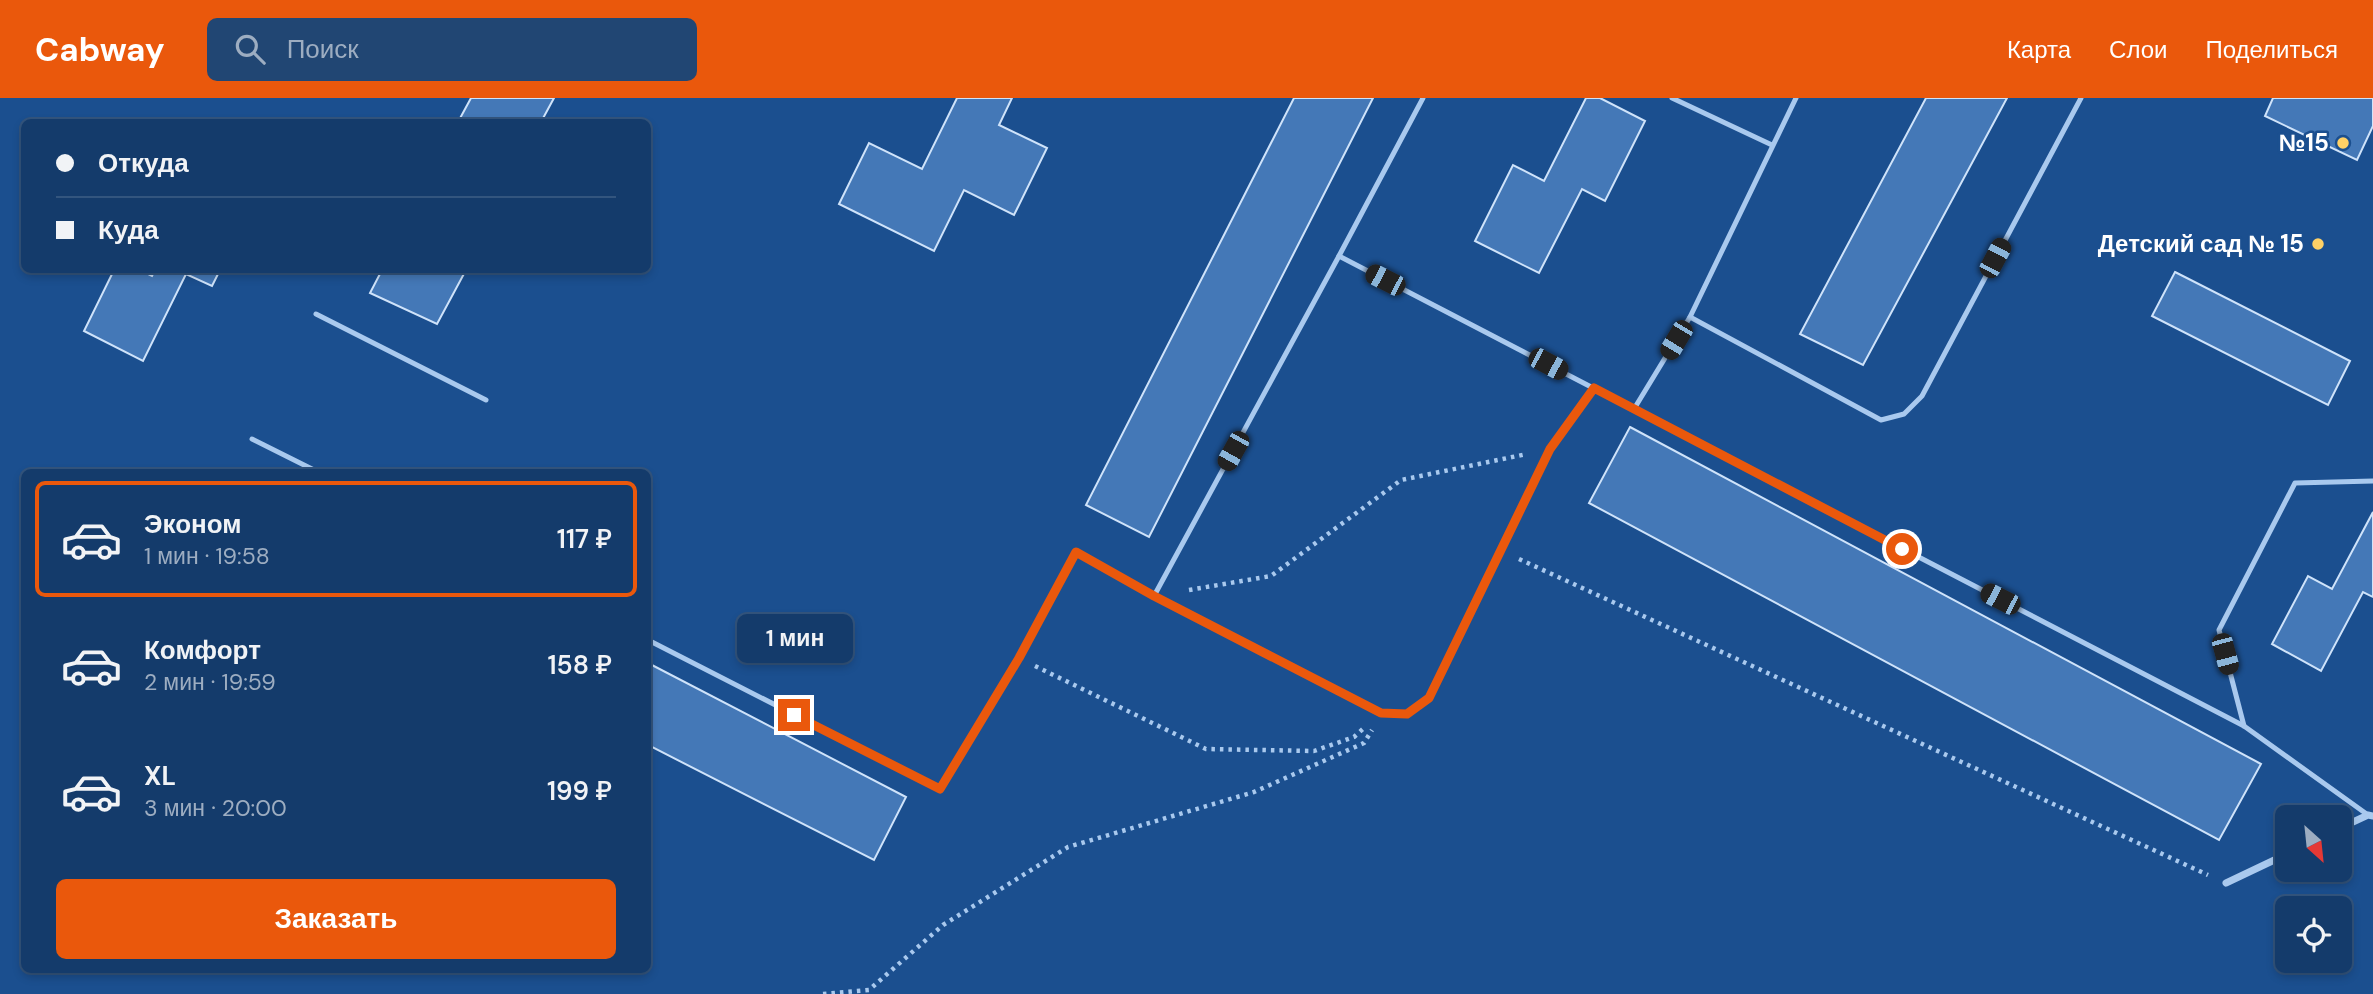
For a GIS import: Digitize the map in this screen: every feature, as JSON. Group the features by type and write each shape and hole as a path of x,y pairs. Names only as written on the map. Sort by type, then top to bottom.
{"street":[{"path":"2352,823 2370,815"},
{"path":"2226,883 2275,860"}],"lane":[{"path":"1154,596 1423,98"},
{"path":"1672,98 1773,145"},
{"path":"1634,410 1690,317 1796,98"},
{"path":"1690,317 1881,420 1904,414 1922,396 2081,98"},
{"path":"1339,256 2244,726 2370,815"},
{"path":"316,314 486,400"},
{"path":"651,642 940,789 1019,658 1076,552 1154,596 1381,713 1407,714 1429,698 1499,549 1550,449 1594,388"},
{"path":"252,439 311,469"},
{"path":"2244,726 2219,630 2295,483 2373,481"}],"path":[{"path":"1154,596 1271,576 1401,480 1550,449"},
{"path":"1499,549 2226,883"},
{"path":"1019,658 1206,749 1314,751 1354,737 1381,713"},
{"path":"823,994 869,990 943,925 1068,847 1254,792 1364,743 1381,713"}],"building":[{"path":"471,98 554,98 543,119 460,119"},
{"path":"957,98 1012,98 999,125 1047,148 1014,215 964,190 934,251 839,204 869,143 922,169"},
{"path":"1294,98 1373,98 1149,537 1086,505"},
{"path":"1586,98 1600,98 1645,121 1605,201 1582,189 1539,273 1475,241 1513,165 1544,181"},
{"path":"1926,98 2007,98 1863,365 1800,334"},
{"name":"№15","path":"2273,98 2373,98 2373,126 2357,160 2265,116"},
{"path":"2175,272 2350,361 2328,405 2152,316"},
{"path":"113,273 146,273 152,276 154,273 218,273 212,286 186,274 143,361 84,331"},
{"path":"380,273 464,273 437,324 370,293"},
{"path":"1630,427 2261,764 2219,840 1589,503"},
{"path":"2373,512 2373,597 2363,592 2321,671 2272,644 2308,576 2332,589"},
{"path":"651,665 906,797 874,860 651,747"}],"place":[{"name":"№15","path":"2343,143"},
{"name":"Детский сад № 15","path":"2318,244"}],"route":[{"path":"794,715 940,789 1019,658 1076,552 1154,596 1381,713 1407,714 1429,698 1499,549 1550,449 1594,388 1902,549"}]}
